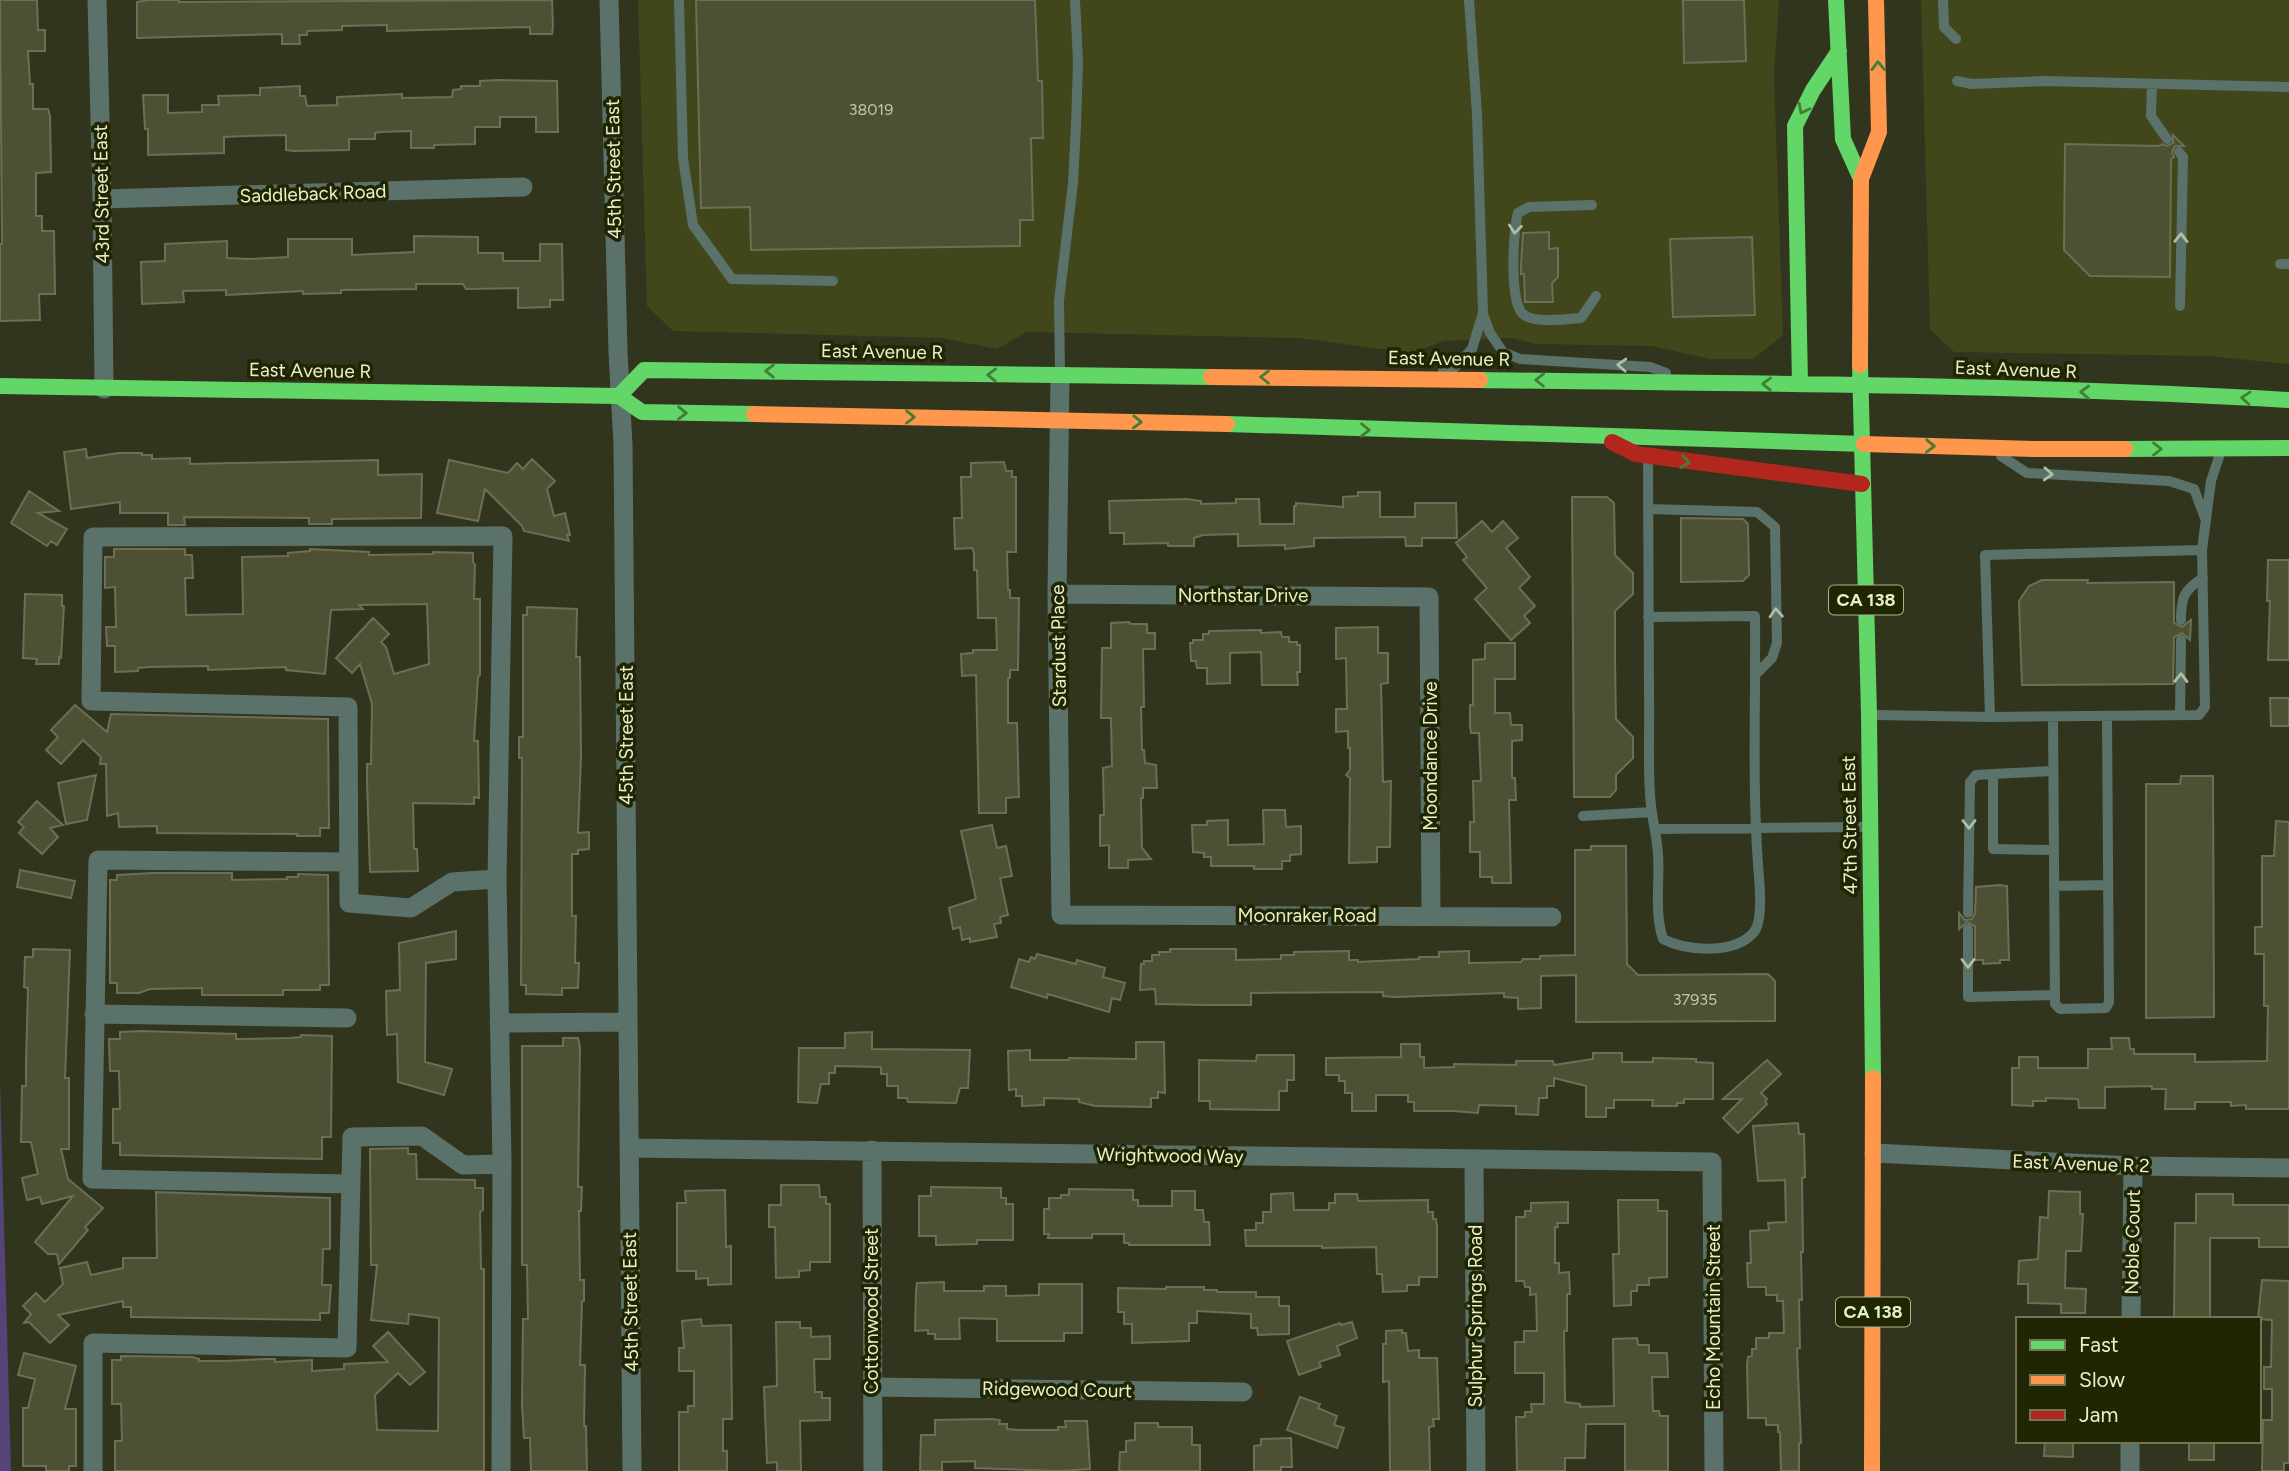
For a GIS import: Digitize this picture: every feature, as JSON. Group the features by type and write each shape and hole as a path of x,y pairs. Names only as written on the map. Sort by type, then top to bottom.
{"main road":[{"name":"47th Street East","path":"1836,0 1843,139 1861,179"},
{"name":"47th Street East","path":"1872,1471 1874,1153 1869,715 1860,385 1861,179 1879,132 1876,0"},
{"path":"1800,384 1795,126 1813,90 1839,51"},
{"name":"East Avenue R","path":"620,396 644,370 1860,385 2289,400"},
{"name":"East Avenue R","path":"0,386 620,396 642,412 1059,419 1987,447 2289,448"},
{"path":"1597,435 1636,454 1862,484"}],"street":[{"name":"43rd Street East","path":"97,0 104,389"},
{"name":"45th Street East","path":"609,0 623,445 632,1471"},
{"name":"Saddleback Road","path":"102,199 523,187"},
{"name":"Stardust Place","path":"1060,376 1057,594 1061,915"},
{"path":"497,879 452,882 411,908 349,903 348,707 92,701 93,537 503,536 497,879 502,1164 501,1471"},
{"name":"Northstar Drive","path":"1057,594 1429,597"},
{"name":"Moondance Drive","path":"1429,597 1431,916"},
{"path":"349,862 98,860 92,1179 351,1184"},
{"name":"Moonraker Road","path":"1061,915 1552,917"},
{"path":"94,1014 347,1018"},
{"path":"499,1023 628,1022"},
{"path":"93,1471 93,1343 347,1348 352,1137 422,1136 463,1165 502,1164"},
{"name":"Wrightwood Way","path":"629,1148 1712,1162"},
{"name":"Cottonwood Street","path":"872,1150 873,1471"},
{"name":"East Avenue R 2","path":"1874,1153 2133,1166 2289,1168"},
{"name":"Sulphur Springs Road","path":"1474,1161 1476,1471"},
{"name":"Echo Mountain Street","path":"1712,1162 1714,1471"},
{"name":"Noble Court","path":"2131,1317 2133,1166"},
{"name":"Ridgewood Court","path":"871,1387 1243,1392"},
{"path":"2130,1443 2130,1471"}],"lane":[{"path":"678,0 683,158 693,225 732,279 833,281"},
{"path":"1060,376 1059,301 1073,183 1076,126 1078,62 1075,0"},
{"path":"1469,0 1477,114 1483,313 1490,333 1503,352 1520,359 1650,366 1688,382"},
{"path":"1943,0 1944,27 1956,39"},
{"path":"1957,81 1972,85 2043,81 2289,87"},
{"path":"2152,84 2151,116 2168,139"},
{"path":"1878,107 1891,87"},
{"path":"2179,152 2183,158 2180,306"},
{"path":"1592,205 1529,207 1518,213 1514,226 1516,301 1522,314 1535,319 1560,319 1581,317 1596,296"},
{"path":"1424,378 1455,367 1472,349 1483,313"},
{"path":"1648,436 1648,617 1652,813 1658,851 1658,925 1663,939 1673,944 1721,947 1741,943 1755,931 1759,915 1755,616 1648,617"},
{"path":"1987,447 2027,472 2169,481 2194,489 2205,519"},
{"path":"1869,715 2199,715 2205,707 2202,550 2211,481 2222,449"},
{"path":"1648,509 1757,512 1775,527 1777,643 1772,659 1756,674"},
{"path":"1990,717 1985,555 2202,550"},
{"path":"2181,620 2181,600 2193,584 2203,578"},
{"path":"2180,715 2181,640"},
{"path":"2053,717 2054,995 2055,1004 2060,1009 2106,1008 2109,1002 2107,717"},
{"path":"1968,913 1970,782 1976,775 2053,771"},
{"path":"1993,774 1993,849 2054,850"},
{"path":"1583,816 1652,813"},
{"path":"1655,829 1870,827"},
{"path":"2054,886 2108,885"},
{"path":"1968,929 1968,997 2054,995"}],"shaded area":[{"path":"638,0 1779,0 1774,75 1783,335 1753,359 1710,359 1652,346 1536,344 1511,338 1444,341 1412,353 1298,338 1027,332 997,349 942,338 673,331 647,306"},
{"path":"1921,0 2289,0 2289,364 2209,356 1954,352 1930,329"},
{"path":"0,1082 11,1471 0,1471"}],"building":[{"path":"0,0 37,0 38,30 45,30 45,51 28,51 30,84 33,84 33,109 48,109 50,116 51,172 36,173 36,216 42,216 42,231 54,231 55,294 39,294 40,320 0,321"},
{"path":"552,0 553,26 552,34 530,34 530,27 387,31 387,25 342,26 342,30 307,31 307,35 299,35 300,44 282,44 282,34 137,38 137,2"},
{"path":"696,0 1035,0 1038,81 1042,81 1043,138 1031,138 1033,220 1020,220 1020,246 751,250 750,207 701,208"},
{"path":"1683,0 1744,0 1746,61 1684,63"},
{"path":"480,81 557,81 558,132 536,132 536,117 500,117 500,127 475,127 475,144 411,148 411,131 380,132 375,133 375,139 349,139 349,150 293,151 286,150 286,135 245,136 224,137 224,153 148,155 148,129 145,129 143,95 168,95 168,113 202,112 202,105 219,105 218,96 260,95 260,88 300,86 300,96 305,96 307,106 337,105 337,97 402,94 402,98 452,97 453,90 461,89 461,86 480,86"},
{"path":"2173,135 2184,146 2175,146 2172,152 2174,157 2171,159 2170,277 2090,276 2064,250 2065,144 2167,146 2173,143"},
{"path":"1549,232 1549,249 1558,248 1558,277 1552,283 1553,302 1525,302 1524,274 1521,274 1523,233"},
{"path":"414,236 478,237 478,253 503,253 503,261 540,261 540,244 562,244 563,300 550,300 550,307 518,308 518,288 466,289 463,284 416,284 416,289 341,290 341,293 303,294 303,291 226,295 226,290 183,291 184,302 142,304 141,262 165,261 165,244 227,241 227,258 250,259 288,257 288,239 352,239 352,255 414,252"},
{"path":"1752,237 1755,315 1673,317 1670,239"},
{"path":"86,449 87,458 118,453 142,453 152,455 152,459 190,458 190,464 378,460 378,475 422,474 421,518 332,519 332,524 309,524 309,518 184,517 185,525 168,525 168,513 120,513 120,502 71,509 64,452"},
{"path":"532,459 555,481 547,489 554,516 565,513 569,541 524,531 485,489 478,521 437,513 449,460 508,473 517,463 523,469"},
{"path":"1004,462 1006,471 1012,471 1012,477 1016,477 1016,552 1007,552 1010,598 1019,598 1018,670 1010,670 1008,678 1008,723 1017,723 1019,797 1006,798 1006,813 979,813 976,675 962,676 961,654 973,653 973,650 997,650 996,618 978,618 974,553 972,548 955,549 954,518 962,518 961,477 971,477 971,463"},
{"path":"29,491 59,511 38,513 67,529 57,545 51,541 47,546 11,523"},
{"path":"1358,492 1380,492 1380,517 1415,517 1415,503 1456,503 1457,538 1422,538 1422,546 1406,546 1405,537 1314,538 1314,546 1285,549 1285,545 1238,546 1238,534 1203,535 1194,538 1194,546 1168,546 1168,543 1124,544 1124,533 1110,533 1109,501 1187,499 1201,501 1201,504 1259,499 1260,524 1294,524 1296,503 1343,507 1343,497 1358,496"},
{"path":"1572,497 1607,497 1614,503 1615,555 1633,573 1633,594 1615,611 1615,662 1616,719 1633,737 1633,758 1616,775 1616,790 1610,797 1574,797"},
{"path":"1681,518 1743,519 1748,524 1749,575 1743,581 1681,582"},
{"path":"1482,521 1492,532 1503,521 1518,538 1506,548 1530,577 1519,588 1535,606 1524,616 1530,623 1511,640 1475,599 1487,588 1463,560 1467,557 1456,543"},
{"path":"114,549 185,549 185,555 192,555 193,578 185,578 186,615 243,614 242,557 288,556 288,553 310,549 369,552 369,555 473,553 474,599 480,599 480,675 474,741 478,741 479,798 474,797 474,804 413,803 414,849 417,849 418,871 370,872 367,764 371,764 372,704 360,664 352,673 336,658 373,618 389,634 381,642 386,647 394,674 429,664 427,604 359,605 363,609 331,610 325,674 286,670 286,667 208,670 208,666 149,667 138,668 138,671 115,672 115,646 107,646 106,627 116,627 115,587 105,588 105,557 114,557"},
{"path":"2268,560 2289,560 2289,660 2268,660"},
{"path":"2042,580 2088,580 2087,583 2174,582 2174,623 2182,627 2191,620 2190,640 2182,633 2174,637 2173,684 2022,685 2019,601 2029,586"},
{"path":"25,594 62,595 64,606 59,664 36,664 37,659 23,658"},
{"path":"527,607 577,609 576,657 580,657 581,757 578,833 589,832 589,849 578,850 578,854 572,854 572,916 576,916 575,963 579,963 578,988 562,988 562,995 526,994 526,985 521,985 522,758 519,758 519,737 523,737 523,615 527,615"},
{"path":"1111,623 1147,624 1147,633 1155,633 1155,649 1143,649 1144,707 1141,707 1142,750 1145,763 1156,765 1157,788 1143,788 1141,798 1142,848 1151,859 1128,860 1128,868 1109,868 1109,845 1100,846 1100,815 1104,815 1103,768 1112,766 1111,718 1101,718 1102,648 1111,648"},
{"path":"1378,627 1378,653 1388,653 1388,683 1381,684 1383,782 1391,781 1390,847 1377,847 1377,862 1349,863 1350,778 1346,775 1350,770 1350,748 1348,731 1336,732 1336,709 1347,709 1346,658 1336,659 1336,628"},
{"path":"1261,630 1261,633 1281,632 1282,637 1289,637 1289,642 1297,642 1297,645 1300,645 1298,685 1262,685 1261,652 1230,653 1230,683 1207,684 1207,668 1197,668 1196,661 1191,661 1190,643 1193,643 1193,640 1203,640 1203,634 1209,634 1209,631"},
{"path":"1487,643 1515,643 1515,679 1495,679 1495,713 1510,713 1511,725 1522,725 1522,740 1512,741 1512,778 1515,778 1516,800 1509,800 1511,883 1492,883 1492,877 1480,877 1480,852 1470,852 1470,822 1474,822 1473,781 1481,781 1479,733 1471,733 1470,726 1473,660 1485,659"},
{"path":"2270,698 2289,698 2289,726 2271,726"},
{"path":"75,705 107,732 111,714 328,719 329,828 320,828 320,836 297,836 157,833 157,826 119,827 118,813 107,816 106,764 100,764 101,757 83,740 61,764 46,750 58,737 51,730"},
{"path":"96,775 87,820 66,824 58,783"},
{"path":"2181,776 2213,776 2214,1017 2146,1018 2146,784 2180,784"},
{"path":"37,801 63,825 50,828 58,837 42,854 19,833 24,827 18,822"},
{"path":"1263,810 1285,810 1286,827 1301,826 1301,854 1290,855 1290,861 1282,861 1282,869 1211,866 1211,857 1193,852 1192,825 1207,825 1207,821 1228,820 1228,845 1264,844"},
{"path":"2276,821 2289,822 2289,1109 2246,1109 2246,1105 2231,1106 2231,1102 2195,1102 2195,1109 2165,1109 2166,1089 2152,1089 2152,1086 2105,1087 2105,1108 2079,1108 2078,1099 2046,1098 2046,1101 2033,1101 2033,1106 2012,1105 2012,1068 2019,1068 2019,1057 2038,1057 2038,1068 2088,1068 2088,1049 2112,1049 2111,1038 2129,1038 2130,1049 2134,1049 2134,1054 2195,1054 2195,1062 2267,1061 2268,1006 2264,1006 2264,954 2255,954 2255,927 2262,927 2262,856 2274,856"},
{"path":"992,825 997,848 1006,846 1012,876 1000,878 1008,915 1000,917 1001,923 994,924 997,937 970,942 970,938 962,940 960,927 953,929 949,908 976,899 961,831"},
{"path":"1591,846 1626,846 1627,964 1638,975 1768,974 1775,981 1775,1021 1576,1022 1576,975 1541,976 1541,1008 1518,1009 1518,998 1504,997 1504,993 1395,997 1383,996 1383,992 1251,993 1251,1005 1205,1005 1156,1004 1155,989 1140,990 1141,964 1144,964 1144,961 1152,961 1152,955 1170,952 1170,949 1236,949 1236,960 1281,959 1281,955 1294,955 1294,952 1349,951 1349,960 1358,962 1419,959 1439,957 1439,952 1469,951 1469,963 1521,962 1523,959 1540,959 1540,956 1575,955 1575,850 1591,850"},
{"path":"20,870 75,881 71,898 17,887"},
{"path":"232,873 232,880 287,879 298,877 298,874 328,875 329,985 320,985 320,990 283,990 283,995 202,995 202,988 117,993 117,983 110,983 110,880 117,880 117,875"},
{"path":"2007,886 2009,960 1983,964 1983,960 1975,960 1975,926 1967,922 1959,929 1959,913 1965,920 1972,919 1975,913 1976,887"},
{"path":"456,931 456,959 426,963 425,1062 452,1069 444,1095 398,1082 397,1034 387,1035 386,991 400,990 399,943"},
{"path":"33,949 70,950 65,1078 69,1078 69,1149 61,1149 68,1179 103,1208 85,1227 88,1230 59,1264 57,1254 48,1254 35,1242 73,1196 42,1204 40,1197 27,1200 22,1178 38,1174 31,1142 21,1142 22,1086 26,1086 28,988 24,987 25,957 33,957"},
{"path":"1037,954 1076,964 1077,960 1105,968 1103,977 1125,983 1120,1000 1112,998 1109,1012 1048,994 1047,998 1011,987 1019,959 1029,962 1031,957 1035,959"},
{"path":"120,1032 236,1034 236,1039 332,1036 331,1137 322,1137 322,1159 120,1155 120,1143 113,1143 113,1109 120,1109 119,1071 110,1071 109,1039 120,1039"},
{"path":"872,1032 872,1049 970,1050 968,1088 960,1088 956,1103 908,1102 907,1098 898,1098 898,1086 887,1086 887,1074 881,1074 881,1067 835,1066 835,1073 829,1073 829,1084 821,1084 817,1103 798,1102 799,1048 845,1048 845,1033"},
{"path":"563,1038 578,1038 580,1047 578,1187 582,1187 579,1211 580,1280 584,1280 584,1301 580,1365 585,1365 584,1426 587,1471 531,1471 530,1438 524,1438 522,1405 523,1319 528,1319 527,1265 522,1265 522,1046 563,1046"},
{"path":"1136,1042 1164,1042 1165,1093 1158,1092 1158,1098 1151,1098 1151,1107 1095,1106 1079,1102 1079,1099 1044,1098 1044,1105 1022,1106 1022,1096 1016,1096 1016,1089 1009,1090 1008,1051 1030,1050 1030,1060 1136,1059"},
{"path":"1401,1044 1420,1044 1420,1057 1424,1057 1424,1068 1454,1067 1454,1064 1516,1065 1516,1061 1553,1061 1554,1065 1593,1059 1593,1053 1622,1053 1622,1062 1653,1062 1653,1058 1696,1059 1696,1062 1713,1063 1713,1099 1684,1099 1684,1103 1677,1103 1677,1106 1652,1106 1653,1100 1614,1100 1614,1108 1606,1108 1606,1117 1586,1117 1586,1086 1554,1078 1554,1086 1547,1086 1547,1098 1539,1098 1538,1115 1516,1114 1516,1106 1479,1105 1478,1113 1414,1111 1414,1102 1408,1102 1408,1095 1376,1095 1376,1111 1352,1111 1352,1093 1345,1093 1345,1081 1339,1081 1339,1075 1326,1075 1326,1058 1401,1057"},
{"path":"1257,1055 1294,1055 1294,1080 1287,1080 1287,1091 1279,1091 1279,1110 1210,1109 1210,1101 1199,1101 1199,1060 1256,1061"},
{"path":"1767,1060 1781,1074 1761,1093 1767,1099 1767,1104 1738,1133 1723,1118 1742,1099 1723,1099"},
{"path":"1798,1123 1799,1134 1804,1134 1805,1177 1802,1178 1800,1348 1797,1349 1801,1443 1799,1471 1781,1471 1778,1425 1766,1425 1766,1418 1748,1418 1747,1364 1748,1357 1752,1356 1752,1349 1756,1349 1756,1338 1769,1338 1769,1333 1784,1333 1783,1301 1777,1301 1777,1295 1766,1295 1766,1287 1748,1287 1747,1263 1751,1263 1750,1231 1769,1230 1768,1223 1786,1222 1785,1180 1758,1181 1753,1126"},
{"path":"408,1148 408,1154 416,1154 417,1179 475,1180 475,1188 483,1188 483,1210 480,1212 481,1269 484,1269 484,1471 115,1471 115,1441 122,1441 121,1404 112,1404 112,1360 121,1360 121,1356 192,1357 199,1361 312,1360 312,1371 344,1369 344,1364 388,1362 373,1346 388,1332 425,1372 410,1385 398,1373 375,1395 377,1430 438,1431 439,1318 409,1314 408,1324 371,1320 377,1265 371,1265 370,1149"},
{"path":"781,1185 819,1185 820,1197 826,1197 826,1204 830,1204 830,1262 810,1262 810,1270 799,1271 799,1277 776,1278 775,1227 769,1227 769,1205 781,1205"},
{"path":"931,1187 1001,1188 1001,1198 1006,1198 1006,1204 1013,1204 1013,1240 977,1240 977,1244 936,1245 936,1236 919,1236 919,1196 931,1196"},
{"path":"1069,1189 1133,1190 1133,1200 1138,1200 1138,1206 1172,1206 1172,1191 1195,1191 1195,1210 1203,1210 1204,1222 1209,1222 1210,1245 1129,1245 1124,1243 1124,1234 1092,1234 1092,1238 1048,1238 1049,1234 1044,1234 1044,1209 1049,1209 1049,1198 1069,1195"},
{"path":"725,1190 726,1247 731,1246 731,1284 708,1285 708,1278 696,1279 696,1271 677,1271 677,1203 686,1203 685,1191"},
{"path":"2049,1191 2080,1192 2080,1214 2083,1214 2081,1251 2066,1251 2065,1288 2086,1289 2085,1313 2061,1313 2061,1304 2028,1303 2028,1284 2018,1284 2019,1261 2038,1259 2040,1217 2048,1218"},
{"path":"156,1192 330,1198 330,1249 323,1249 322,1285 331,1285 329,1313 320,1313 320,1320 131,1317 131,1307 123,1307 123,1301 58,1315 69,1325 50,1343 29,1322 24,1323 31,1314 23,1306 36,1293 45,1302 63,1284 60,1268 87,1262 91,1275 123,1268 123,1258 157,1258"},
{"path":"1293,1193 1294,1210 1329,1210 1329,1203 1335,1203 1335,1194 1357,1194 1358,1201 1428,1200 1428,1212 1433,1212 1437,1227 1437,1277 1419,1277 1419,1285 1407,1285 1407,1291 1383,1292 1382,1274 1377,1274 1376,1247 1246,1246 1245,1230 1256,1230 1256,1223 1263,1223 1263,1212 1271,1212 1271,1194"},
{"path":"2196,1194 2233,1194 2233,1205 2289,1205 2289,1247 2259,1247 2259,1238 2210,1238 2210,1317 2174,1317 2175,1223 2196,1223"},
{"path":"1618,1200 1658,1200 1658,1211 1667,1211 1667,1277 1649,1278 1649,1285 1637,1285 1637,1291 1631,1291 1631,1305 1614,1306 1613,1254 1619,1254"},
{"path":"1568,1202 1568,1223 1557,1223 1558,1227 1555,1227 1555,1263 1559,1263 1559,1273 1569,1272 1567,1331 1564,1331 1565,1402 1580,1404 1580,1407 1614,1406 1613,1339 1637,1338 1638,1345 1649,1345 1649,1353 1667,1353 1668,1377 1652,1377 1653,1411 1659,1411 1660,1416 1668,1416 1668,1471 1625,1471 1625,1424 1586,1424 1585,1458 1565,1458 1565,1471 1517,1471 1516,1417 1525,1417 1525,1412 1532,1412 1531,1404 1544,1404 1544,1373 1515,1373 1515,1342 1524,1342 1524,1331 1537,1331 1536,1294 1530,1295 1530,1287 1525,1287 1524,1281 1516,1281 1516,1217 1525,1217 1525,1211 1531,1211 1531,1203"},
{"path":"2262,1280 2289,1281 2289,1463 2284,1463 2284,1471 2262,1471 2263,1420 2272,1420 2272,1389 2264,1389 2264,1367 2271,1367 2272,1320 2258,1317"},
{"path":"944,1282 944,1291 984,1291 984,1286 1006,1286 1006,1296 1039,1295 1039,1284 1082,1284 1082,1333 1064,1333 1064,1341 997,1341 997,1319 959,1318 960,1339 935,1339 935,1334 928,1334 928,1330 915,1331 917,1283"},
{"path":"1204,1287 1204,1290 1217,1292 1256,1292 1256,1297 1279,1297 1279,1306 1289,1306 1289,1334 1258,1335 1257,1328 1251,1328 1251,1314 1197,1311 1197,1323 1189,1323 1189,1341 1132,1343 1132,1324 1124,1324 1124,1312 1118,1312 1118,1288"},
{"path":"701,1319 702,1326 731,1325 732,1419 723,1419 723,1451 727,1451 727,1471 679,1471 679,1412 688,1412 688,1406 694,1406 694,1371 679,1371 679,1348 684,1348 682,1321"},
{"path":"776,1322 800,1322 800,1328 811,1328 811,1337 830,1336 830,1359 814,1359 815,1392 822,1392 822,1398 830,1398 830,1420 800,1421 801,1471 777,1471 777,1462 767,1463 764,1387 777,1386"},
{"path":"1352,1322 1357,1338 1337,1346 1340,1355 1319,1362 1321,1367 1299,1375 1287,1341 1340,1323"},
{"path":"1402,1330 1402,1333 1406,1333 1408,1351 1419,1350 1419,1358 1437,1358 1439,1419 1433,1419 1434,1426 1429,1427 1430,1471 1390,1471 1389,1381 1383,1382 1383,1344 1386,1344 1386,1331"},
{"path":"24,1353 76,1366 65,1409 76,1409 76,1466 69,1466 69,1471 46,1471 46,1466 23,1466 23,1408 28,1408 35,1379 18,1375"},
{"path":"1300,1397 1320,1404 1318,1408 1337,1416 1334,1425 1344,1428 1337,1448 1287,1430"},
{"path":"935,1420 1000,1420 999,1424 1007,1424 1007,1429 1018,1430 1058,1430 1058,1427 1066,1427 1065,1421 1087,1421 1090,1469 1058,1471 975,1468 975,1461 942,1462 942,1471 920,1471 921,1435 935,1435"},
{"path":"1135,1423 1158,1423 1158,1427 1192,1427 1192,1445 1200,1445 1200,1471 1119,1471 1120,1452 1126,1452 1126,1441 1135,1440"},
{"path":"1291,1438 1292,1467 1281,1467 1281,1471 1254,1471 1254,1446 1261,1445 1261,1439"},
{"path":"2045,1443 2073,1443 2073,1457 2044,1456"},
{"path":"2189,1443 2214,1443 2214,1460 2189,1460"}],"traffic: fast":[{"path":"1836,0 1843,139 1861,179"},
{"path":"1800,384 1795,126 1813,90 1839,51"},
{"path":"1860,365 1869,715 1873,1078"},
{"path":"619,396 644,370 1211,377"},
{"path":"1480,380 1986,388 2289,400"},
{"path":"0,386 619,396 642,412 754,414"},
{"path":"1227,424 1864,444"},
{"path":"2125,449 2289,448"}],"traffic: slow":[{"path":"1860,365 1861,179 1879,132 1876,0"},
{"path":"1211,377 1480,380"},
{"path":"754,414 1227,424"},
{"path":"1864,444 2125,449"},
{"path":"1872,1471 1873,1078"}],"traffic: jam":[{"path":"1612,442 1636,454 1862,484"}]}
